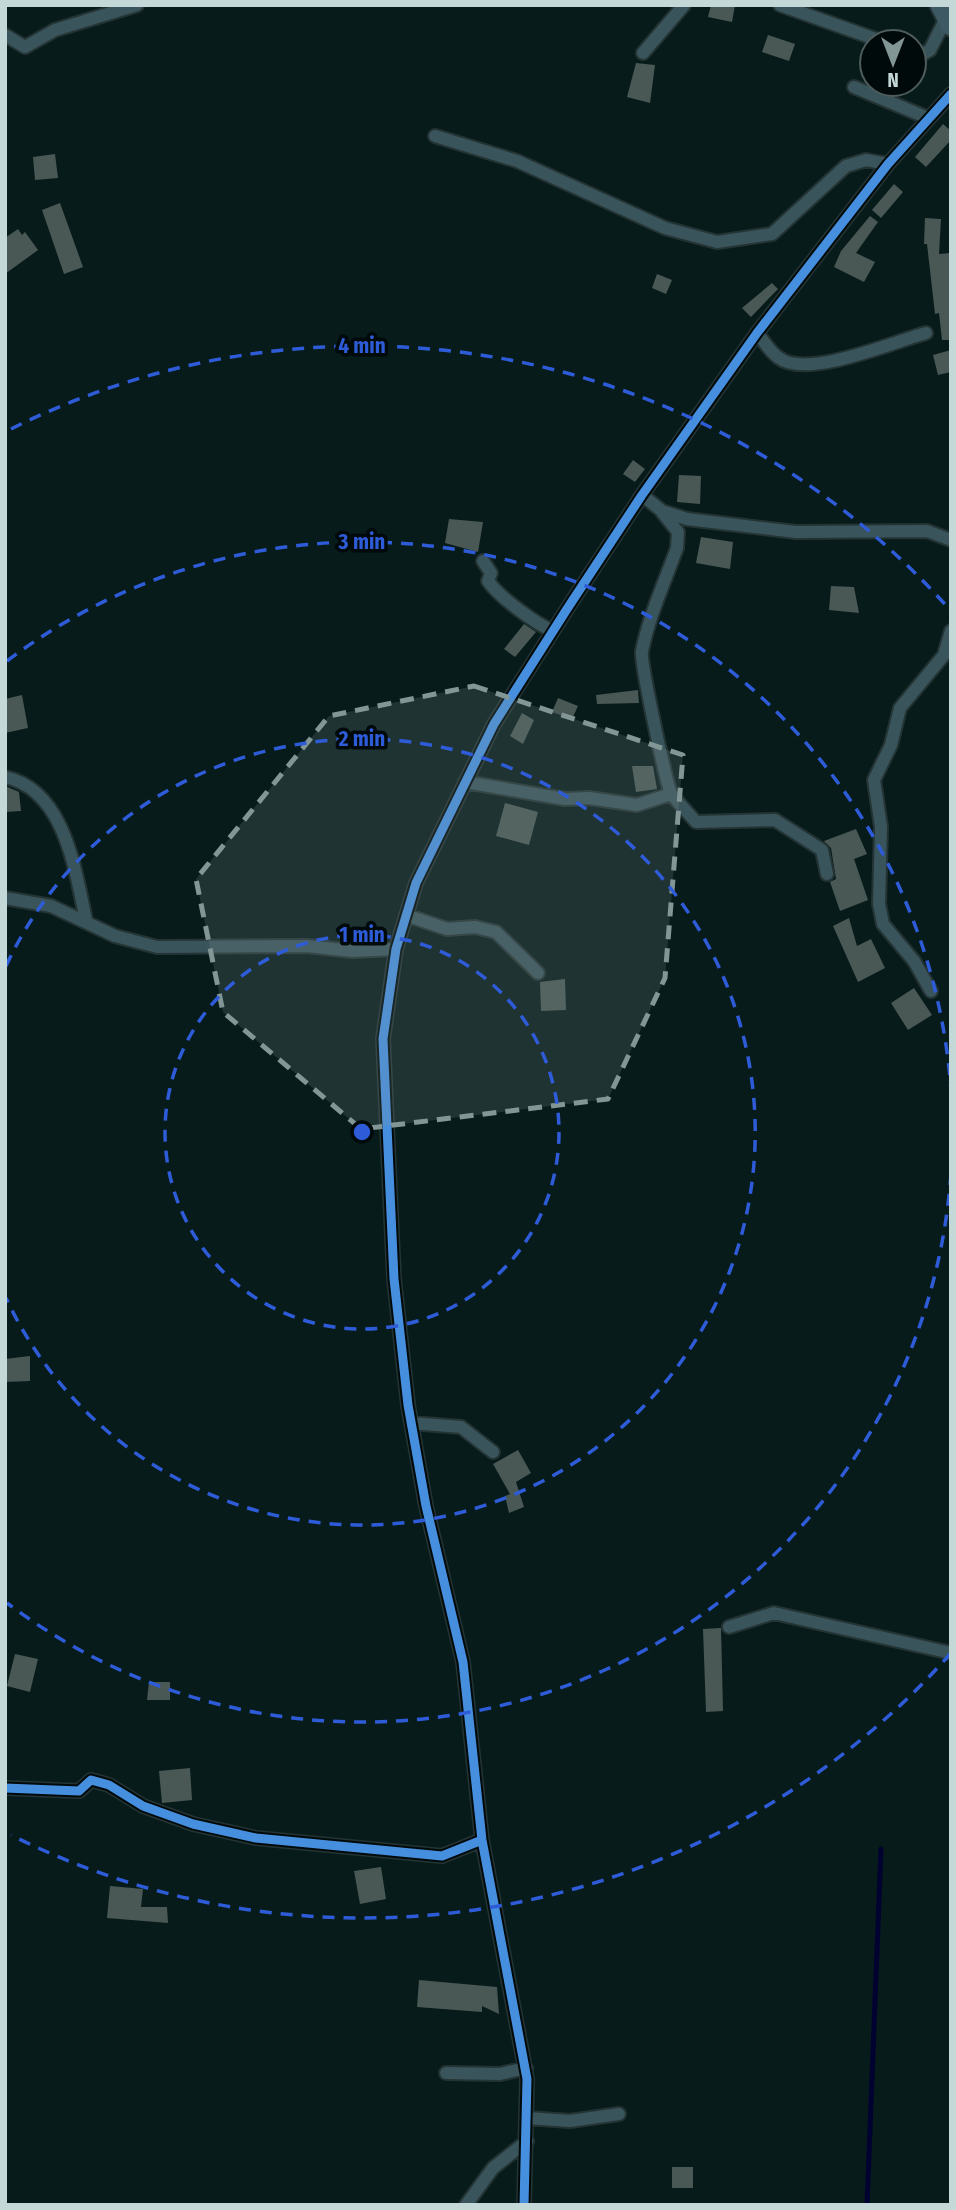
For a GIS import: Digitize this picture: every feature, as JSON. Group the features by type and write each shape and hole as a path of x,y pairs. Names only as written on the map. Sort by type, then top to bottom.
{"street":[{"path":"5,35 25,47 55,30 137,5"},
{"path":"643,53 684,5"},
{"path":"780,5 858,33"},
{"path":"928,51 945,16"},
{"path":"854,87 928,118"},
{"path":"524,2205 526,2068 482,1840 463,1662 426,1506 411,1423 394,1279 383,1039 396,950 416,883 465,782 494,724 553,631 642,495 757,333 888,164 951,94"},
{"path":"435,136 517,161 665,228 717,242 772,234 846,166 866,160 888,164"},
{"path":"757,333 780,359 801,365 820,364 926,333"},
{"path":"642,495 662,511 678,532 677,548 641,654 660,743 661,763 671,794 696,822 775,820 822,850 827,874"},
{"path":"662,511 687,519 796,532 927,531 951,540"},
{"path":"483,561 491,573 488,581 495,590 529,614 533,620 553,631"},
{"path":"931,991 915,961 883,924 879,904 881,827 874,780 891,745 900,708 944,655 951,631"},
{"path":"5,777 31,786 62,828 86,920"},
{"path":"465,782 565,800 589,798 637,805 671,794"},
{"path":"5,898 51,906 116,936 157,947 307,946 352,951 396,950"},
{"path":"406,915 447,929 475,927 496,932 538,973"},
{"path":"411,1423 461,1427 493,1452"},
{"path":"729,1628 774,1613 951,1653"},
{"path":"5,1788 79,1791 91,1780 109,1785 143,1806 180,1819 256,1838 442,1856 482,1840"},
{"path":"446,2073 500,2074 526,2068"},
{"path":"527,2118 570,2121 619,2114"},
{"path":"466,2205 493,2168 527,2141"}],"highlighted area":[{"path":"474,686 683,755 665,978 608,1099 361,1129 223,1012 196,879 329,716"}],"building":[{"path":"711,5 735,5 732,22 708,17"},
{"path":"768,35 795,44 789,61 762,52"},
{"path":"636,63 655,65 650,103 627,97"},
{"path":"943,124 951,131 951,140 926,167 915,157"},
{"path":"55,154 58,178 35,180 33,157"},
{"path":"894,184 903,192 881,218 872,210"},
{"path":"60,203 83,267 64,274 42,210"},
{"path":"870,216 878,222 856,253 875,262 864,282 834,267 841,251"},
{"path":"925,218 941,219 939,254 951,253 951,340 942,340 939,313 935,314 927,244 924,244"},
{"path":"18,229 22,235 25,232 38,250 5,274 5,238"},
{"path":"657,274 672,280 666,294 652,288"},
{"path":"772,283 778,289 751,317 742,308"},
{"path":"951,350 951,372 938,375 933,355"},
{"path":"633,460 645,469 635,482 623,474"},
{"path":"679,475 701,476 700,504 677,502"},
{"path":"449,519 483,522 478,552 445,543"},
{"path":"701,537 733,542 730,569 696,563"},
{"path":"831,586 854,587 859,613 829,610"},
{"path":"524,624 536,632 515,657 504,649"},
{"path":"638,690 639,703 597,704 596,695"},
{"path":"22,695 28,728 5,733 5,699"},
{"path":"558,698 578,706 572,719 552,712"},
{"path":"522,713 534,720 523,744 510,736"},
{"path":"632,766 653,766 657,789 636,792"},
{"path":"5,786 19,792 21,811 5,812"},
{"path":"505,803 538,812 529,845 496,836"},
{"path":"856,829 867,854 854,859 868,900 840,911 830,882 836,879 831,848 824,841"},
{"path":"849,918 857,946 871,939 885,968 858,982 833,926"},
{"path":"565,979 566,1010 541,1011 540,982"},
{"path":"914,988 932,1015 908,1030 891,1003"},
{"path":"30,1356 30,1381 5,1382 5,1359"},
{"path":"518,1450 531,1473 516,1482 524,1507 509,1513 505,1496 510,1494 493,1464"},
{"path":"721,1628 723,1711 706,1712 703,1629"},
{"path":"15,1654 38,1659 30,1692 7,1686"},
{"path":"149,1682 170,1682 170,1700 147,1700"},
{"path":"190,1768 192,1800 162,1803 159,1771"},
{"path":"381,1867 386,1899 360,1904 354,1871"},
{"path":"110,1886 143,1889 141,1907 167,1907 168,1923 107,1918"},
{"path":"419,1980 497,1987 499,2014 482,2006 482,2012 417,2007"},
{"path":"672,2167 693,2167 693,2188 672,2188"}],"waterway":[{"path":"867,2205 881,1849"}],"cycle path":[{"path":"524,2205 527,2079 482,1840 463,1662 426,1506 408,1405 394,1279 383,1039 396,949 416,883 494,724 567,609 642,495 757,333 888,164 951,94"},
{"path":"5,1788 79,1791 91,1780 109,1785 143,1806 193,1824 256,1838 442,1856 482,1840"}]}
